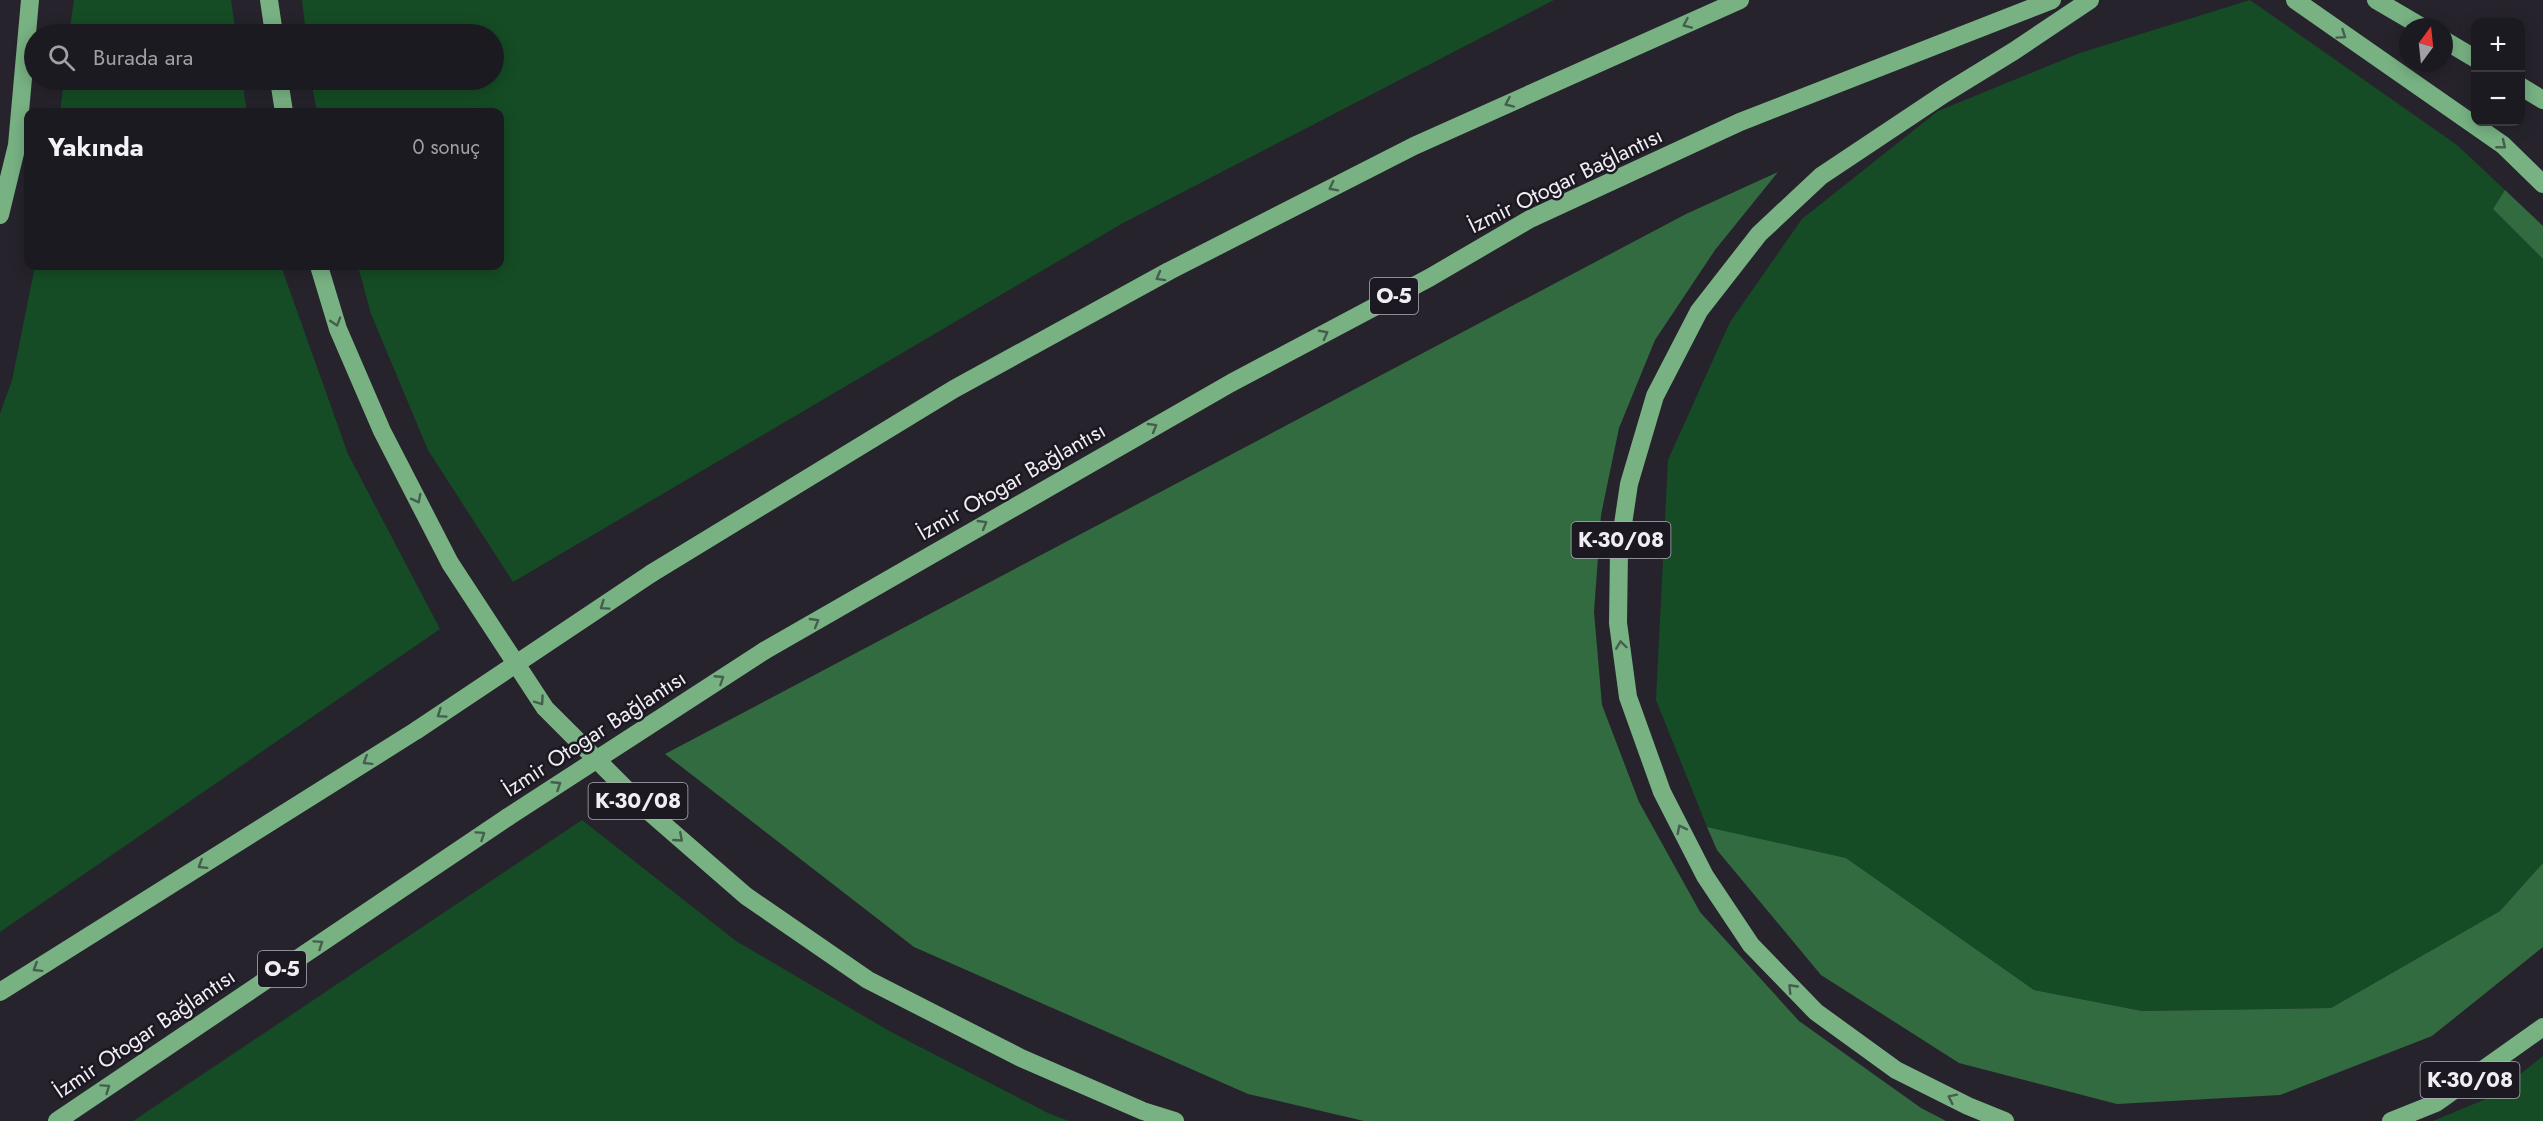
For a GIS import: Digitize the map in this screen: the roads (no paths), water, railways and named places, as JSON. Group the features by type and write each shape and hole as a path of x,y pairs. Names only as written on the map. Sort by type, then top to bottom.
{"highway":[{"path":"28,24 30,0"},
{"path":"269,0 273,24"},
{"path":"0,992 417,730 652,573 954,389 1169,272 1414,146 1740,0"},
{"name":"İzmir Otogar Bağlantısı","path":"57,1121 508,817 764,651 1200,400 1429,278 1530,219 1740,122 2052,0"},
{"name":"K-30/08","path":"2005,1121 1968,1106 1896,1070 1816,1012 1751,945 1705,876 1662,792 1628,697 1618,623 1619,551 1629,484 1655,396 1699,311 1759,234 1821,176 2090,0"},
{"path":"2295,0 2503,145 2543,184"},
{"path":"2376,0 2407,18"},
{"path":"2453,46 2471,57"},
{"path":"0,215 17,145 24,67"},
{"path":"2525,89 2543,100"},
{"path":"281,90 283,108"},
{"name":"K-30/08","path":"320,270 338,329 382,431 450,563 545,708 646,809 746,896 868,980 1021,1058 1143,1111 1175,1121"},
{"name":"K-30/08","path":"2391,1121 2436,1103 2543,1027"}]}
